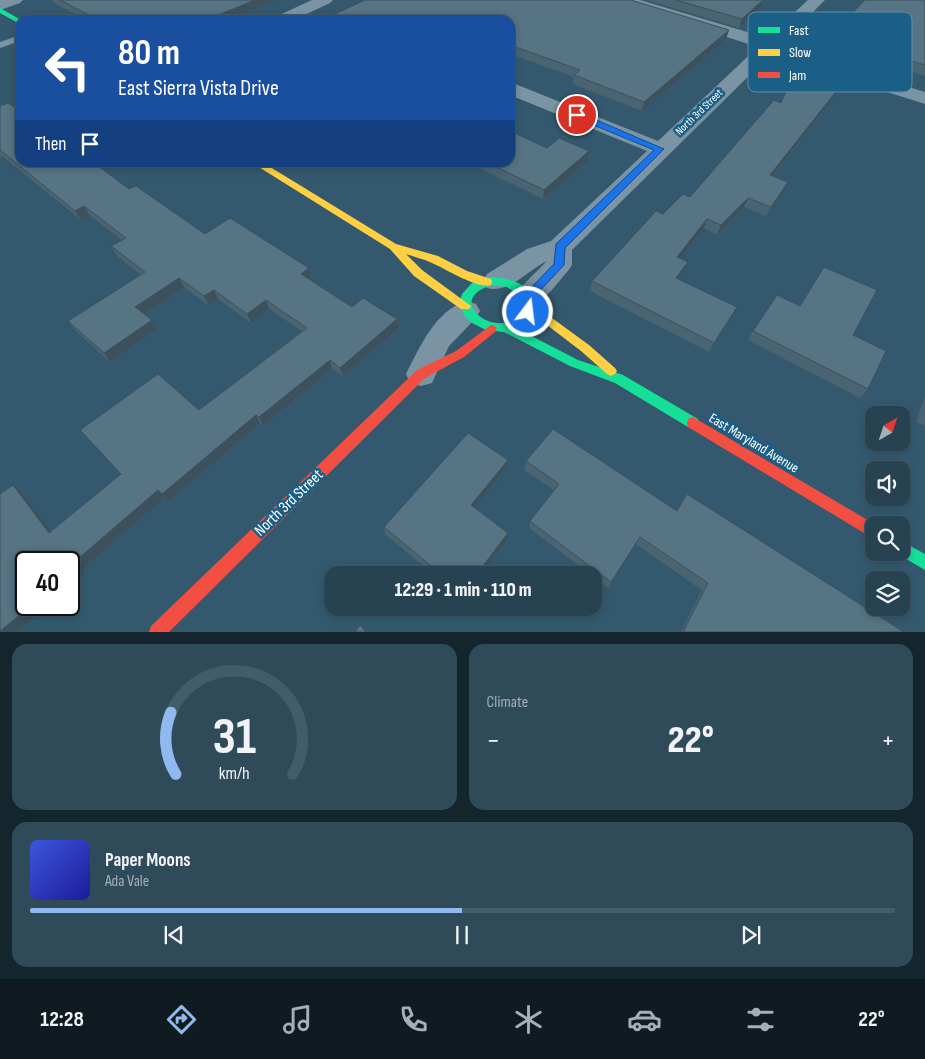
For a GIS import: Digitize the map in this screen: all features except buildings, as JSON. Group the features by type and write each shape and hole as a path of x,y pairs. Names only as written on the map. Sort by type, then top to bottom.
{"street":[{"path":"0,5 15,0"},
{"path":"291,15 325,0"},
{"path":"624,0 748,40"},
{"name":"North 3rd Street","path":"805,12 817,0"},
{"path":"0,10 15,19"},
{"name":"North 3rd Street","path":"491,281 512,272 536,255 560,246 748,67"},
{"path":"515,90 660,149"},
{"path":"907,92 925,98"},
{"name":"East Maryland Avenue","path":"263,167 392,246 434,259 463,274 515,285 522,290 528,302 585,348 619,379"},
{"name":"East Maryland Avenue","path":"392,246 418,273 465,308 475,322 491,329"},
{"path":"491,329 506,328 520,323 525,318 528,302 559,265 560,246"},
{"path":"465,308 465,299 472,288 491,281"},
{"name":"North 3rd Street","path":"421,374 438,339 465,308"},
{"name":"East Maryland Avenue","path":"506,328 574,363 619,379 865,527"},
{"name":"North 3rd Street","path":"157,632 421,374 460,354 491,329"},
{"path":"910,553 925,562"}],"lane":[{"path":"0,45 15,40"}],"traffic: fast":[{"path":"0,10 15,19"},
{"path":"491,281 510,284 525,294 529,308 523,320 511,327 499,329 486,326 468,312 465,303 467,294 476,286 491,281"},
{"path":"506,328 574,363 619,379 693,423"},
{"path":"910,553 925,562"}],"traffic: slow":[{"path":"263,167 392,246 434,259 463,274 487,282"},
{"path":"395,249 418,273 465,306"},
{"path":"530,306 585,348 611,371"}],"traffic: jam":[{"path":"157,632 421,374 460,354 491,329"},
{"path":"693,423 865,527"}],"route":[{"path":"528,312 530,306 527,297 559,265 560,246 660,149 577,115"}]}
